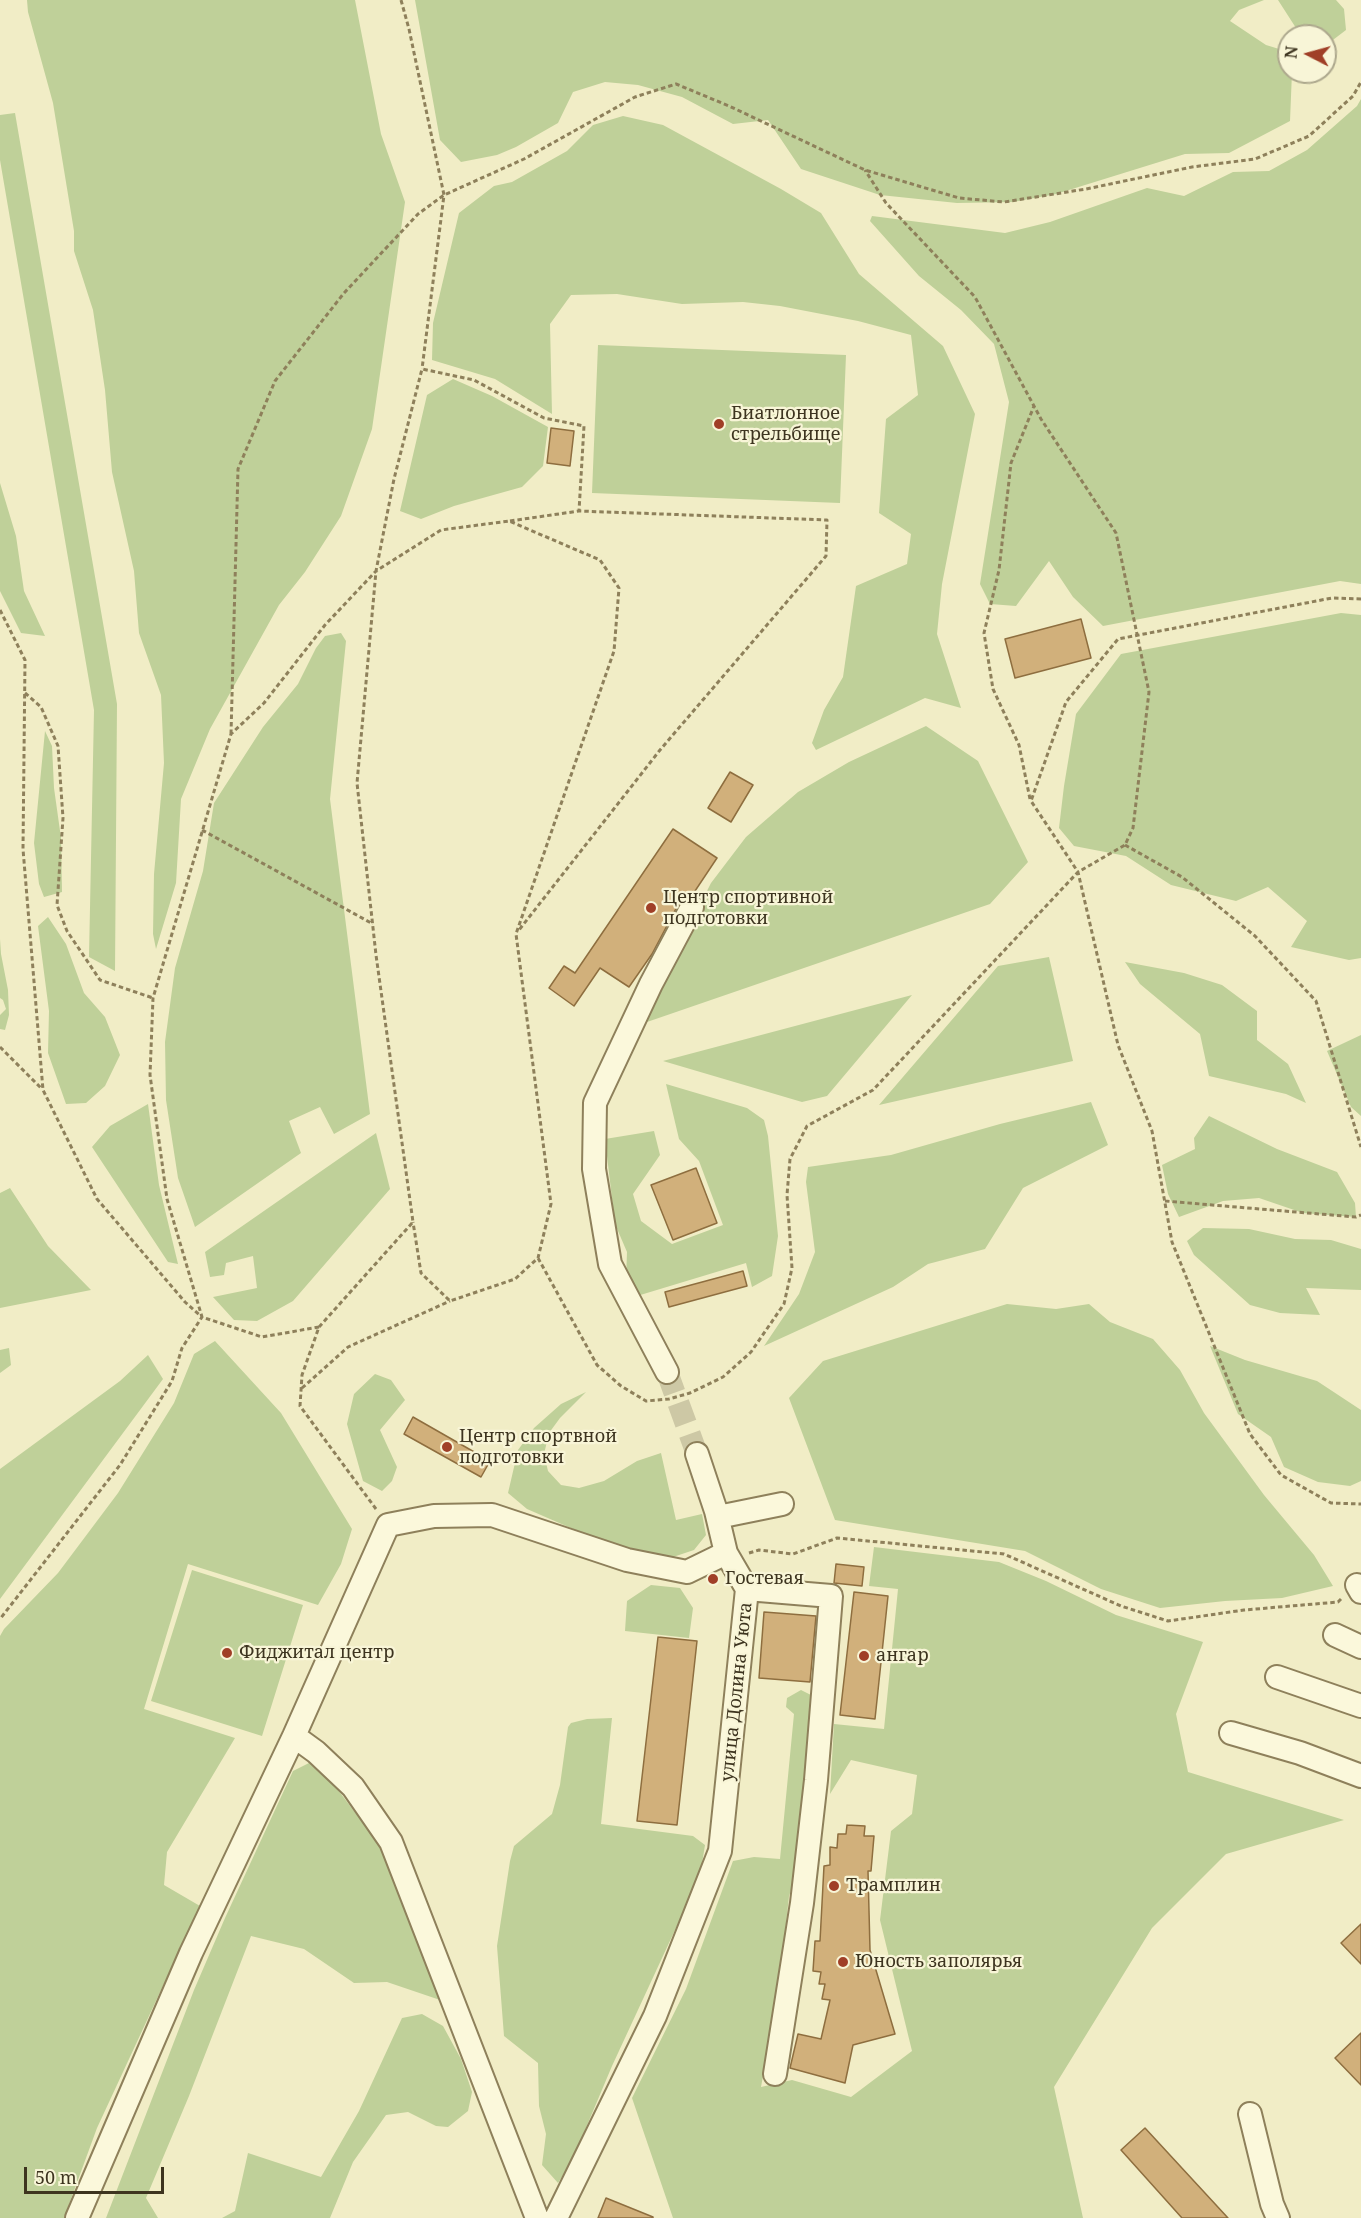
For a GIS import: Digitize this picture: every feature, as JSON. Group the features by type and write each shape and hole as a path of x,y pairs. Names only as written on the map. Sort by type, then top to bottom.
{"street":[{"path":"667,1372 610,1264 594,1169 595,1103 651,984 692,907"},
{"path":"697,1454 729,1557 747,1588"},
{"path":"718,1517 782,1504"},
{"path":"77,2218 191,1953 294,1736 388,1525 434,1516 492,1515 627,1560 687,1572 729,1557"},
{"name":"улица Долина Уюта","path":"556,2218 655,2016 720,1851 747,1588 831,1596 816,1780 802,1902 776,2074"},
{"path":"1335,1635 1361,1647"},
{"path":"1277,1677 1361,1706"},
{"path":"1231,1732 1300,1753 1361,1776"},
{"path":"294,1736 316,1752 353,1788 391,1842 537,2218"},
{"path":"1250,2115 1272,2204 1278,2218"}],"path":[{"path":"401,0 444,195 422,369 394,479 376,571 357,783 373,924 421,1273 450,1301"},
{"path":"0,1619 120,1465 172,1381 182,1348 202,1317 167,1199 150,1075 153,998 231,734 238,469 275,381 344,293 418,214 444,195 524,159 635,98 676,84 729,106 865,170 959,198 1004,202 1086,189 1192,167 1255,159 1309,136 1353,96 1361,82"},
{"path":"538,1258 597,1365 621,1386 646,1401 669,1399 690,1393 723,1377 751,1352 784,1304 792,1268 787,1195 790,1159 807,1126 873,1090 1078,872 1125,845 1133,828 1149,692 1116,533 1034,406 975,297 886,203 865,170"},
{"path":"422,369 474,380 544,418 584,426 579,512"},
{"path":"1034,406 1011,463 999,570 984,633 993,689 1019,745 1031,801 1078,872 1118,1046 1152,1131 1172,1242 1250,1434 1281,1475 1331,1503 1361,1504"},
{"path":"231,734 264,703 325,625 376,571 441,530 579,512 827,520 826,556 660,750 516,934"},
{"path":"301,1389 348,1347 450,1301 515,1279 538,1258 551,1204 516,934 614,651 619,588 600,560 509,521"},
{"path":"1031,801 1066,702 1118,639 1332,598 1361,599"},
{"path":"0,610 25,660 23,849 44,1090"},
{"path":"25,693 41,707 58,746 63,818 57,905 67,931 100,980 153,998"},
{"path":"202,830 373,924"},
{"path":"1125,845 1182,877 1255,936 1316,1001 1361,1147"},
{"path":"0,1047 44,1090 97,1198 184,1302 202,1317 262,1337 319,1327"},
{"path":"1165,1201 1345,1216 1361,1215"},
{"path":"388,1525 300,1406 302,1375 319,1327 413,1222"},
{"path":"729,1557 759,1550 794,1554 837,1538 1004,1554 1121,1606 1168,1621 1244,1610 1338,1602 1359,1589"}],"green space":[{"path":"27,0 355,0 381,134 405,202 372,429 341,516 305,572 279,605 210,729 181,799 176,883 156,949 153,934 154,874 164,763 161,695 139,633 134,571 112,472 105,390 93,310 74,251 74,231 53,103 28,12"},
{"path":"415,0 1264,0 1239,10 1230,21 1266,45 1277,48 1277,84 1292,84 1290,121 1229,153 1185,154 1056,194 1013,202 957,203 880,195 801,169 768,120 733,124 682,97 638,85 605,82 573,92 558,123 497,155 461,162 440,140"},
{"path":"1278,0 1336,0 1344,9 1346,30 1337,37 1337,24 1293,24"},
{"path":"1361,99 1361,584 1340,581 1103,626 1073,597 1049,561 1016,606 990,604 980,584 1009,402 994,344 961,310 919,276 870,221 872,216 1005,233 1050,222 1147,188 1184,196 1233,172 1269,171 1307,150 1357,106"},
{"path":"15,113 117,704 115,971 89,957 94,710 0,160 0,115"},
{"path":"623,116 663,125 821,213 859,274 943,346 975,414 942,584 937,634 961,708 925,698 816,750 812,743 824,710 843,677 856,586 907,564 911,534 879,513 886,419 918,395 911,335 858,321 780,306 743,302 682,304 617,294 571,295 550,324 552,414 495,379 432,360 433,323 459,213 494,186 512,182 567,151 593,125"},
{"name":"Биатлонное стрельбище","path":"598,345 846,355 840,503 592,493"},
{"path":"453,379 492,396 548,427 543,466 522,487 454,506 421,519 400,511 427,395"},
{"path":"0,483 16,536 24,591 45,636 21,633 0,591"},
{"path":"1341,613 1361,615 1361,958 1349,960 1291,947 1307,921 1268,887 1236,901 1171,885 1126,856 1074,846 1059,828 1076,714 1121,654"},
{"path":"341,633 346,641 330,799 370,1114 334,1134 320,1107 289,1121 301,1153 195,1227 178,1178 166,1100 165,1042 175,968 203,871 214,803 263,727 298,684 316,648 325,636"},
{"path":"926,726 978,761 1028,862 990,904 647,1022 670,964 711,883 746,837 798,792 849,762"},
{"path":"45,731 52,746 54,788 61,838 62,892 44,897 39,884 34,843"},
{"path":"48,917 66,944 84,993 105,1017 120,1055 105,1086 86,1103 66,1104 48,1053 49,1011 38,926"},
{"path":"0,939 8,990 9,1015 5,1030 0,1029 0,1015 6,1009 0,998"},
{"path":"1049,957 1073,1061 879,1105 998,966"},
{"path":"1125,962 1184,973 1222,985 1257,1011 1257,1040 1288,1064 1306,1103 1286,1094 1209,1076 1200,1034 1140,984"},
{"path":"912,995 827,1096 802,1102 663,1061"},
{"path":"1361,1035 1361,1116 1351,1107 1327,1051"},
{"path":"666,1084 747,1108 764,1120 768,1136 778,1236 772,1276 752,1287 746,1263 637,1296 626,1280 627,1252 615,1224 605,1139 654,1131 660,1155 633,1194 641,1221 672,1244 723,1225 699,1161 679,1139"},
{"path":"1091,1102 1108,1145 1023,1188 985,1249 928,1264 893,1287 764,1346 799,1294 815,1252 806,1182 808,1167 891,1155 1000,1124"},
{"path":"148,1104 159,1185 178,1264 168,1262 92,1147 110,1126"},
{"path":"1209,1116 1277,1149 1337,1172 1355,1203 1356,1217 1303,1213 1259,1198 1223,1201 1179,1217 1168,1194 1162,1165 1195,1149 1194,1138"},
{"path":"376,1133 390,1189 293,1301 257,1321 234,1320 213,1297 257,1288 253,1256 226,1263 224,1275 210,1277 205,1252"},
{"path":"10,1188 48,1246 91,1290 0,1308 0,1193"},
{"path":"1203,1228 1249,1229 1295,1239 1331,1240 1361,1249 1361,1290 1306,1288 1320,1315 1280,1313 1250,1305 1194,1255 1187,1241"},
{"path":"1007,1304 1056,1309 1089,1304 1110,1322 1153,1339 1180,1370 1204,1413 1264,1495 1314,1555 1333,1586 1282,1598 1160,1608 1101,1589 1025,1551 835,1520 789,1398 823,1361"},
{"path":"215,1341 281,1413 352,1529 341,1564 318,1605 188,1564 144,1709 235,1738 167,1852 164,1885 200,1906 97,2128 64,2218 0,2218 0,1636 58,1573 118,1493 174,1403 194,1354"},
{"path":"1210,1346 1245,1360 1317,1381 1361,1410 1361,1481 1350,1486 1318,1482 1284,1467 1271,1437 1238,1414"},
{"path":"9,1348 11,1365 0,1373 0,1350"},
{"path":"148,1355 163,1379 0,1599 0,1469 120,1381"},
{"path":"375,1374 391,1380 405,1400 380,1430 397,1467 392,1481 382,1491 363,1481 347,1424 354,1394"},
{"path":"586,1392 560,1418 549,1433 544,1454 548,1471 561,1485 579,1488 604,1481 637,1461 661,1453 676,1520 702,1514 706,1535 694,1550 667,1559 640,1558 527,1509 508,1493 518,1450 534,1428 561,1404"},
{"path":"874,1547 999,1562 1046,1581 1116,1615 1203,1642 1176,1714 1188,1772 1344,1820 1226,1854 1152,1928 1054,2087 1083,2218 673,2218 632,2098 686,1989 733,1861 754,1857 780,1859 794,1714 786,1707 787,1698 801,1690 815,1697 797,1873 789,1896 779,1989 761,2087 792,2080 851,2097 912,2051 880,1920 891,1831 912,1814 917,1775 851,1760 830,1794 834,1724 884,1729 898,1589 869,1586"},
{"name":"Фиджитал центр","path":"192,1570 303,1605 262,1736 151,1701"},
{"path":"651,1585 680,1588 693,1608 689,1638 625,1631 627,1601"},
{"path":"612,1718 601,1824 693,1836 705,1845 700,1876 612,2066 572,2161 558,2183 542,2165 546,2134 539,2106 538,2063 504,2036 497,1946 514,1846 552,1814 560,1785 568,1727 571,1723 587,1719"},
{"path":"309,1763 335,1786 385,1852 443,2001 387,1982 354,1983 304,1949 251,1936 189,2096 146,2198 158,2218 106,2218 194,1990 225,1918 293,1771"},
{"path":"422,2014 443,2026 461,2059 472,2092 468,2111 448,2127 436,2126 408,2112 386,2115 353,2162 330,2218 222,2218 235,2211 248,2153 321,2177 359,2111 402,2018"}],"building":[{"path":"551,428 574,431 570,466 547,463"},
{"path":"1081,619 1091,658 1015,678 1005,639"},
{"path":"730,772 753,785 731,822 708,808"},
{"name":"Центр спортивной подготовки","path":"673,829 717,858 693,894 685,895 680,901 652,954 629,987 600,968 574,1006 549,988 564,966 575,973"},
{"path":"696,1168 717,1223 673,1240 651,1185"},
{"path":"743,1271 747,1286 669,1307 665,1292"},
{"name":"Центр спортвной подготовки","path":"413,1417 490,1461 481,1477 404,1434"},
{"path":"836,1564 864,1567 862,1586 834,1583"},
{"name":"ангар","path":"854,1592 888,1596 875,1719 840,1715"},
{"path":"764,1612 816,1616 810,1682 759,1678"},
{"path":"658,1637 697,1641 677,1825 637,1821"},
{"name":"Юность заполярья","path":"847,1825 865,1826 864,1836 874,1836 871,1871 868,1871 870,1950 895,2034 853,2045 845,2083 790,2068 798,2034 821,2039 830,2000 822,1999 825,1984 819,1984 821,1972 813,1971 815,1941 820,1941 824,1866 830,1865 830,1847 837,1848 838,1834 846,1834"},
{"path":"1361,1924 1361,1964 1341,1943"},
{"path":"1361,2033 1361,2085 1335,2058"},
{"path":"1145,2128 1228,2218 1182,2218 1121,2150"},
{"path":"606,2198 653,2217 653,2218 598,2218"}],"tunnel":[{"path":"667,1372 697,1454"}],"place":[{"name":"Биатлонное стрельбище","path":"719,424"},
{"name":"Центр спортивной подготовки","path":"651,908"},
{"name":"Центр спортвной подготовки","path":"447,1447"},
{"name":"Гостевая","path":"713,1579"},
{"name":"Фиджитал центр","path":"227,1653"},
{"name":"ангар","path":"864,1656"},
{"name":"Трамплин","path":"834,1886"},
{"name":"Юность заполярья","path":"843,1962"}]}
